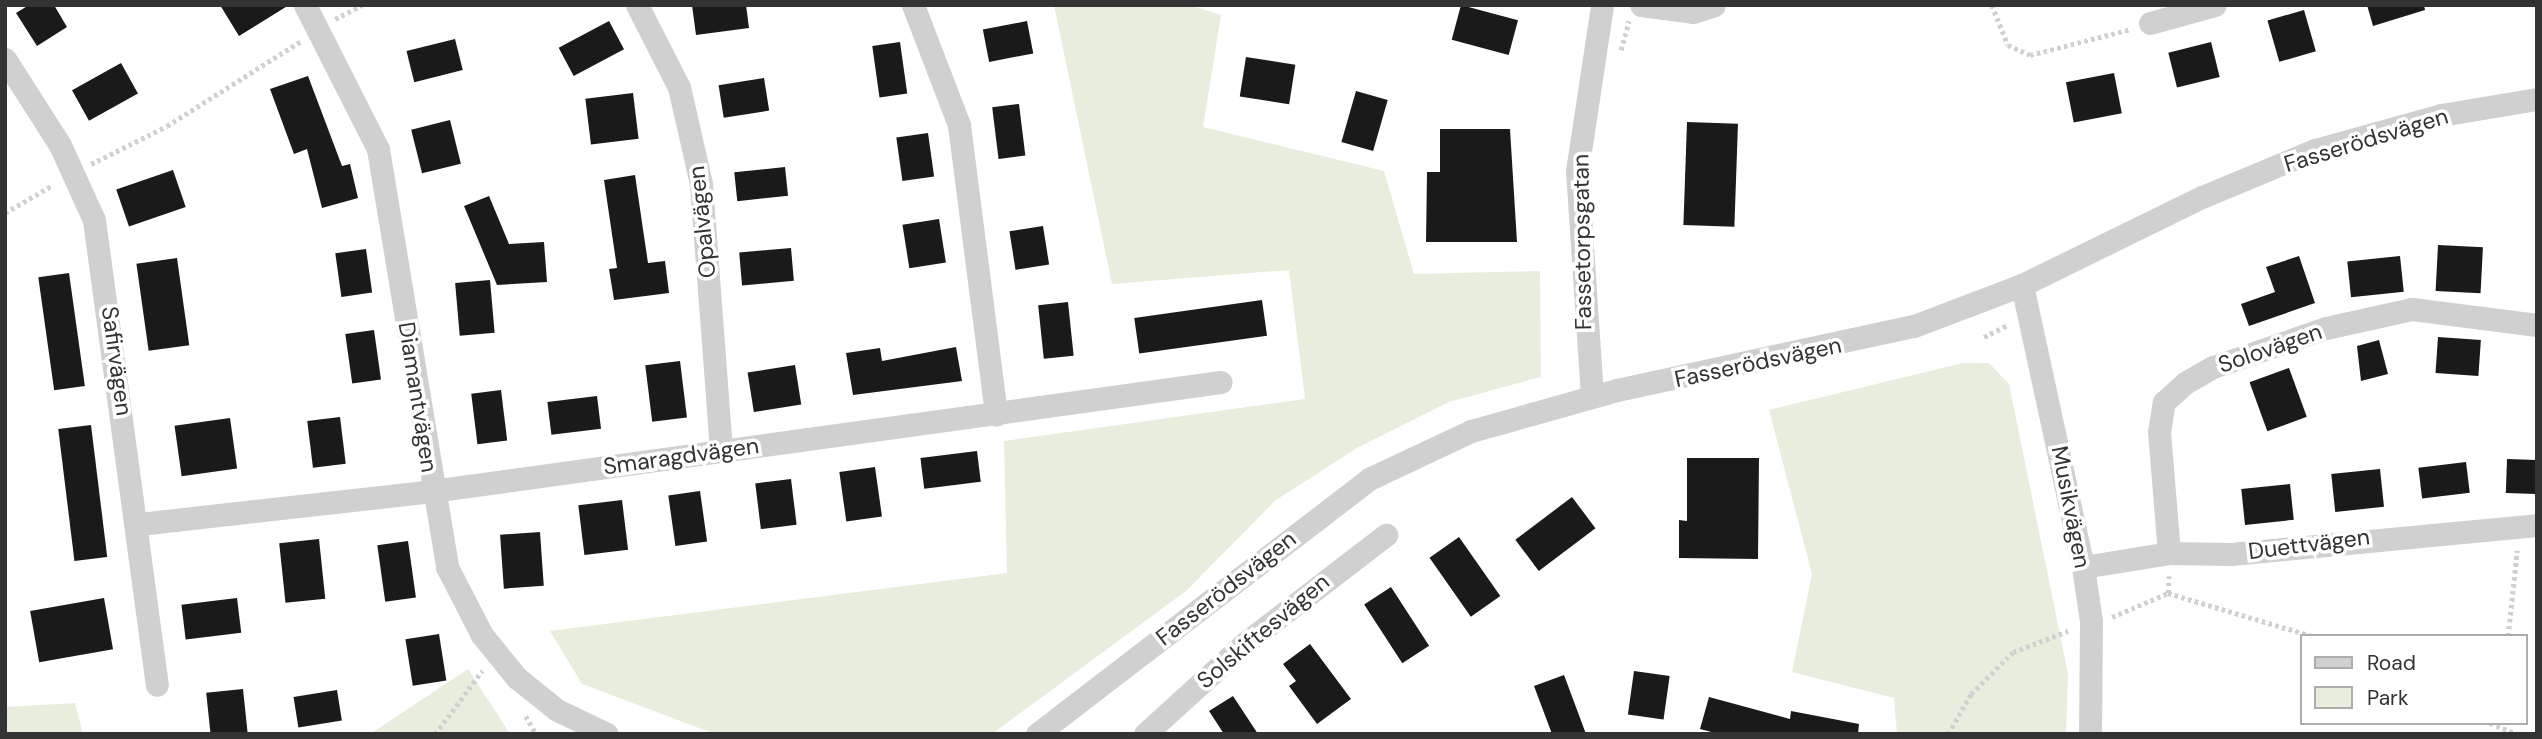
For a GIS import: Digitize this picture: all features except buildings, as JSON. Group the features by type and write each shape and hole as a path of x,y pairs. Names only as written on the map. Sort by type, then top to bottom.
{"street":[{"name":"Diamantvägen","path":"305,5 319,27 378,149 432,491 447,567 494,652 557,710 607,734"},
{"name":"Opalvägen","path":"637,5 679,87 701,184 722,450"},
{"path":"913,5 959,125 996,415"},
{"name":"Fassetorpsgatan","path":"1592,396 1577,171 1602,5"},
{"path":"1636,10 1693,12 1714,5"},
{"path":"2150,23 2215,5"},
{"name":"Safirvägen","path":"5,59 73,172 94,219 139,524 157,685"},
{"name":"Fasserödsvägen","path":"1037,734 1369,479 1471,430 1592,396 1914,326 2022,285 2202,197 2315,150 2441,116 2537,99"},
{"name":"Musikvägen","path":"2022,285 2083,567 2091,621 2090,734"},
{"name":"Solovägen","path":"2169,553 2159,432 2164,402 2185,383 2213,367 2326,328 2412,309 2537,325"},
{"name":"Smaragdvägen","path":"139,524 432,491 1221,382"},
{"name":"Duettvägen","path":"2083,567 2169,553 2231,554 2528,526"},
{"name":"Solskiftesvägen","path":"1145,734 1245,643 1386,535"}],"path":[{"path":"5,213 73,172 167,126 319,27 362,5"},
{"path":"1992,5 2008,45 2030,55 2150,23"},
{"path":"1618,61 1636,10"},
{"path":"2508,634 2528,526"},
{"path":"2112,618 2168,593 2305,634"},
{"path":"1948,734 1971,694 2013,652 2068,631"},
{"path":"435,734 494,652"},
{"path":"2499,725 2517,734"}],"green space":[{"path":"1054,5 1190,5 1221,15 1203,127 1384,171 1414,274 1540,271 1541,377 1449,402 1357,448 1276,500 1186,591 992,734 715,734 582,684 550,631 1007,573 1004,441 1305,399 1289,270 1112,284"},
{"path":"1963,363 1989,363 2009,384 2068,674 2066,734 1897,734 1894,698 1792,672 1812,574 1769,410"},
{"path":"468,669 510,734 370,734"},
{"path":"75,703 83,734 5,734 5,707"}]}
